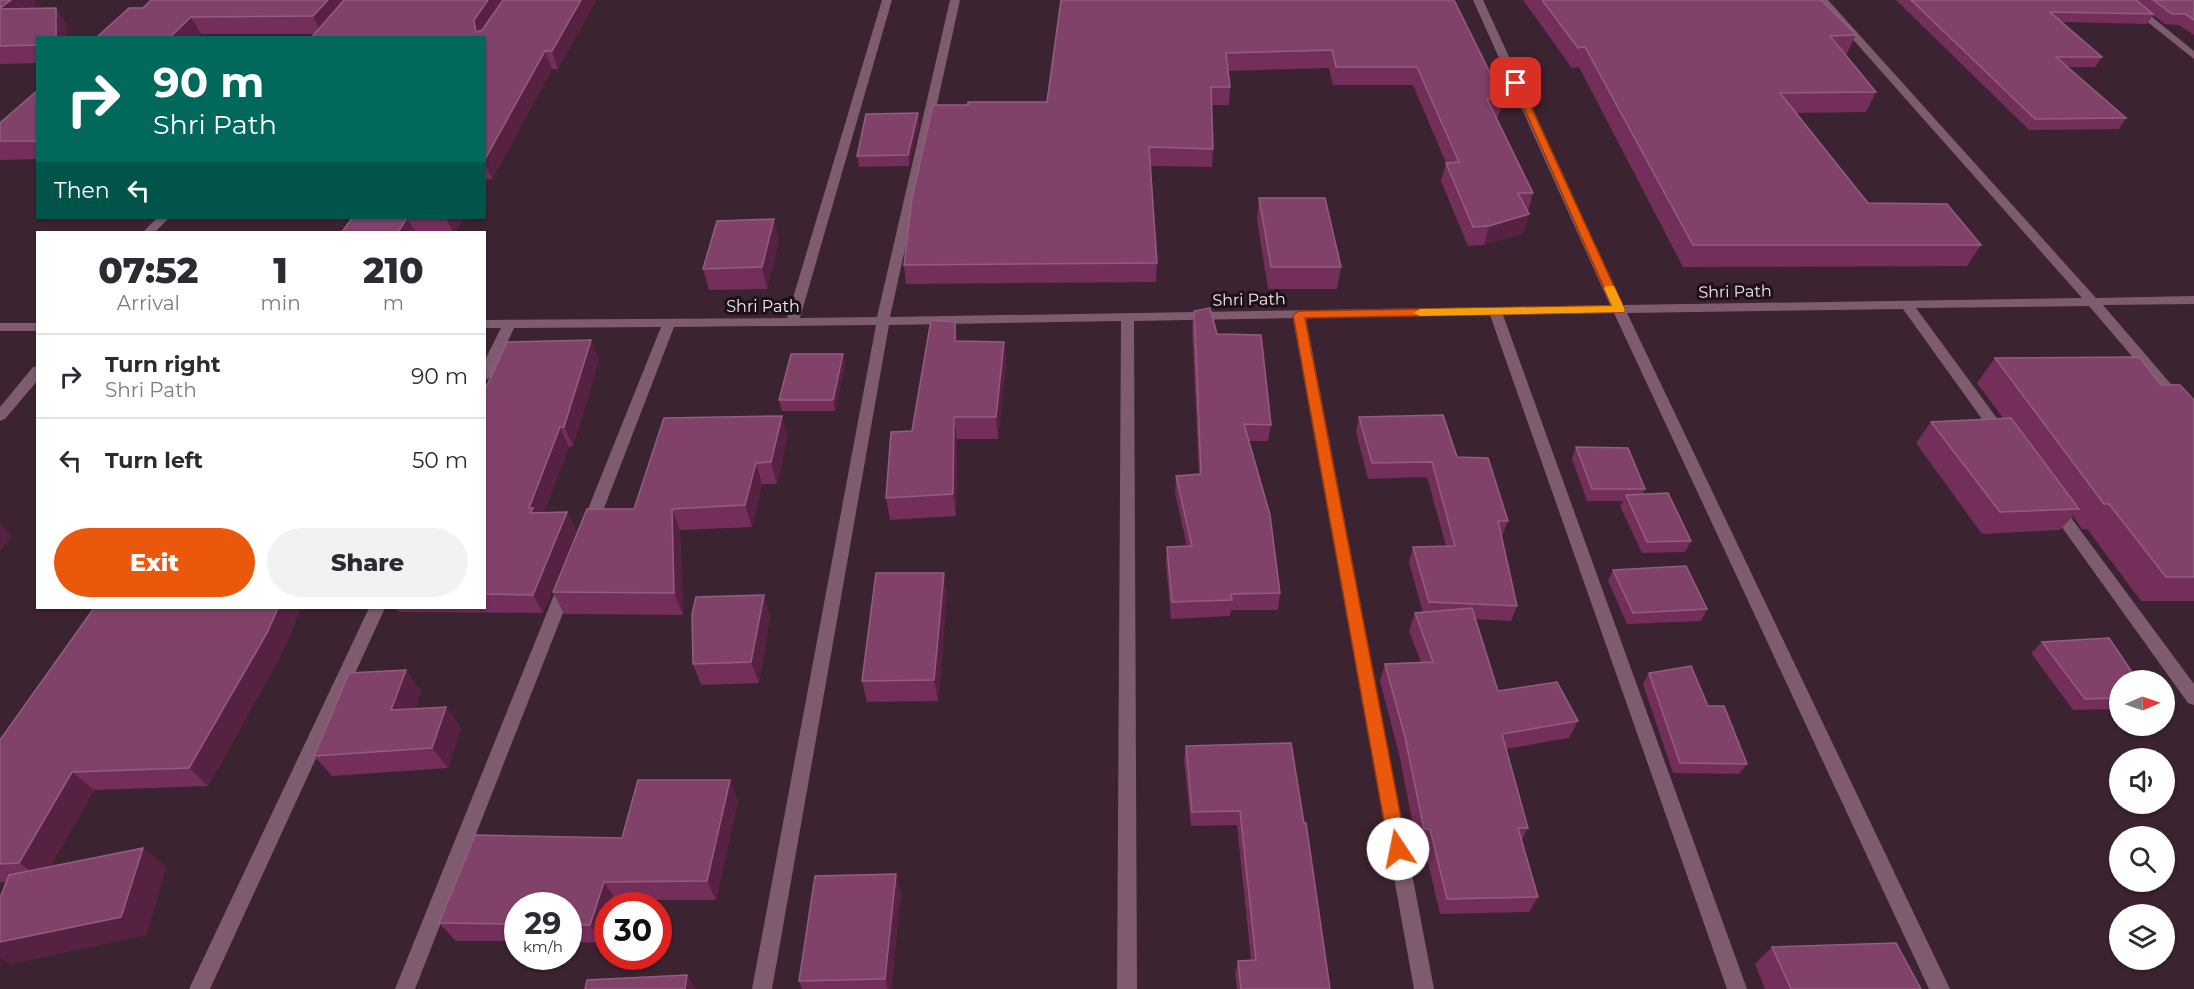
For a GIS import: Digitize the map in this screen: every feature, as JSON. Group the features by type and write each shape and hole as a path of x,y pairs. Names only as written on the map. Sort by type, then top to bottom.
{"street":[{"path":"792,322 887,0"},
{"path":"762,989 883,321 956,0"},
{"path":"1478,0 1620,310 1940,989"},
{"path":"1823,0 2093,302 2194,420"},
{"path":"2125,0 2194,56"},
{"path":"150,231 162,219"},
{"name":"Shri Path","path":"486,324 1128,318 2194,300"},
{"path":"1907,305 2012,449"},
{"path":"1495,312 1737,989"},
{"path":"1299,315 1424,989"},
{"path":"1127,989 1128,318"},
{"path":"581,545 669,323"},
{"path":"486,373 509,324"},
{"path":"0,327 36,327"},
{"path":"0,416 36,372"},
{"path":"2047,497 2194,698"},
{"path":"405,989 573,567"},
{"path":"199,989 377,609"}],"building":[{"path":"0,0 11,0 0,8"},
{"path":"151,0 328,0 313,16 191,17 171,36 98,36 129,8 143,8"},
{"path":"344,0 488,0 474,20 476,32 482,30 503,0 581,0 552,51 545,51 486,157 486,36 313,36"},
{"path":"1061,0 1454,0 1503,99 1487,99 1533,193 1518,193 1529,214 1489,226 1473,227 1446,163 1459,162 1417,67 1336,67 1332,50 1226,53 1230,87 1211,87 1213,149 1149,147 1157,263 904,265 912,198 933,105 968,105 968,102 1047,102"},
{"path":"1542,0 1821,0 1856,35 1830,36 1876,92 1780,93 1868,203 1947,204 1981,245 1693,245 1585,47 1578,48"},
{"path":"1911,0 2136,0 2153,14 2050,12 2102,57 2056,57 2126,118 2035,119"},
{"path":"2153,0 2194,0 2194,20 2185,14 2172,14"},
{"path":"56,8 56,36 36,36 36,45 0,46 0,9"},
{"path":"36,92 36,141 0,141 0,123"},
{"path":"918,113 908,155 857,156 866,114"},
{"path":"1259,198 1325,198 1341,267 1271,267"},
{"path":"351,219 406,219 399,231 343,231"},
{"path":"774,219 762,267 703,269 717,221"},
{"path":"1210,308 1217,334 1261,335 1271,425 1244,424 1270,515 1280,593 1231,594 1232,600 1172,602 1167,547 1192,546 1176,476 1201,474 1194,311"},
{"path":"931,320 955,322 955,341 1004,342 996,417 954,417 953,494 886,498 891,432 912,431"},
{"path":"591,340 564,427 560,427 529,508 533,508 530,513 567,512 533,595 486,594 486,388 507,342"},
{"path":"791,354 843,354 833,400 779,400"},
{"path":"2139,357 2161,385 2180,385 2194,400 2194,577 2166,577 2109,504 2104,504 1995,358"},
{"path":"1443,415 1457,457 1488,458 1508,521 1498,521 1517,606 1429,602 1413,547 1455,546 1432,462 1372,463 1359,417"},
{"path":"782,416 771,462 756,463 745,505 672,509 674,593 553,592 587,509 634,509 664,418"},
{"path":"2011,418 2079,509 2000,512 1931,422"},
{"path":"1576,447 1628,448 1645,489 1592,489"},
{"path":"1668,493 1691,541 1647,542 1626,495"},
{"path":"1686,566 1707,609 1633,613 1613,570"},
{"path":"876,573 944,573 934,680 862,681"},
{"path":"764,595 751,662 693,664 692,614 696,597"},
{"path":"1472,608 1498,691 1557,682 1578,721 1502,734 1528,828 1518,828 1538,897 1447,899 1430,829 1424,829 1405,737 1385,664 1433,662 1415,613"},
{"path":"93,609 278,609 267,633 189,768 72,772 19,863 0,864 0,740"},
{"path":"2109,638 2131,670 2109,670 2109,698 2085,699 2042,642"},
{"path":"1691,666 1708,706 1724,706 1747,764 1680,763 1649,673"},
{"path":"406,670 391,710 446,707 432,748 314,756 349,673"},
{"path":"1291,743 1304,823 1306,823 1330,989 1241,989 1238,961 1256,960 1240,811 1192,812 1186,746"},
{"path":"638,780 730,780 707,881 604,882 601,892 594,892 594,913 590,925 582,925 582,892 504,892 504,924 439,923 475,835 622,838"},
{"path":"143,848 121,917 0,942 0,898 9,875"},
{"path":"896,874 885,979 799,981 815,876"},
{"path":"1896,943 1921,989 1791,989 1772,947"},
{"path":"687,975 685,989 585,989 587,980"}],"slow traffic":[{"path":"1420,313 1620,310 1610,288"}],"route":[{"path":"1398,849 1299,315 1620,310 1516,83"}]}
